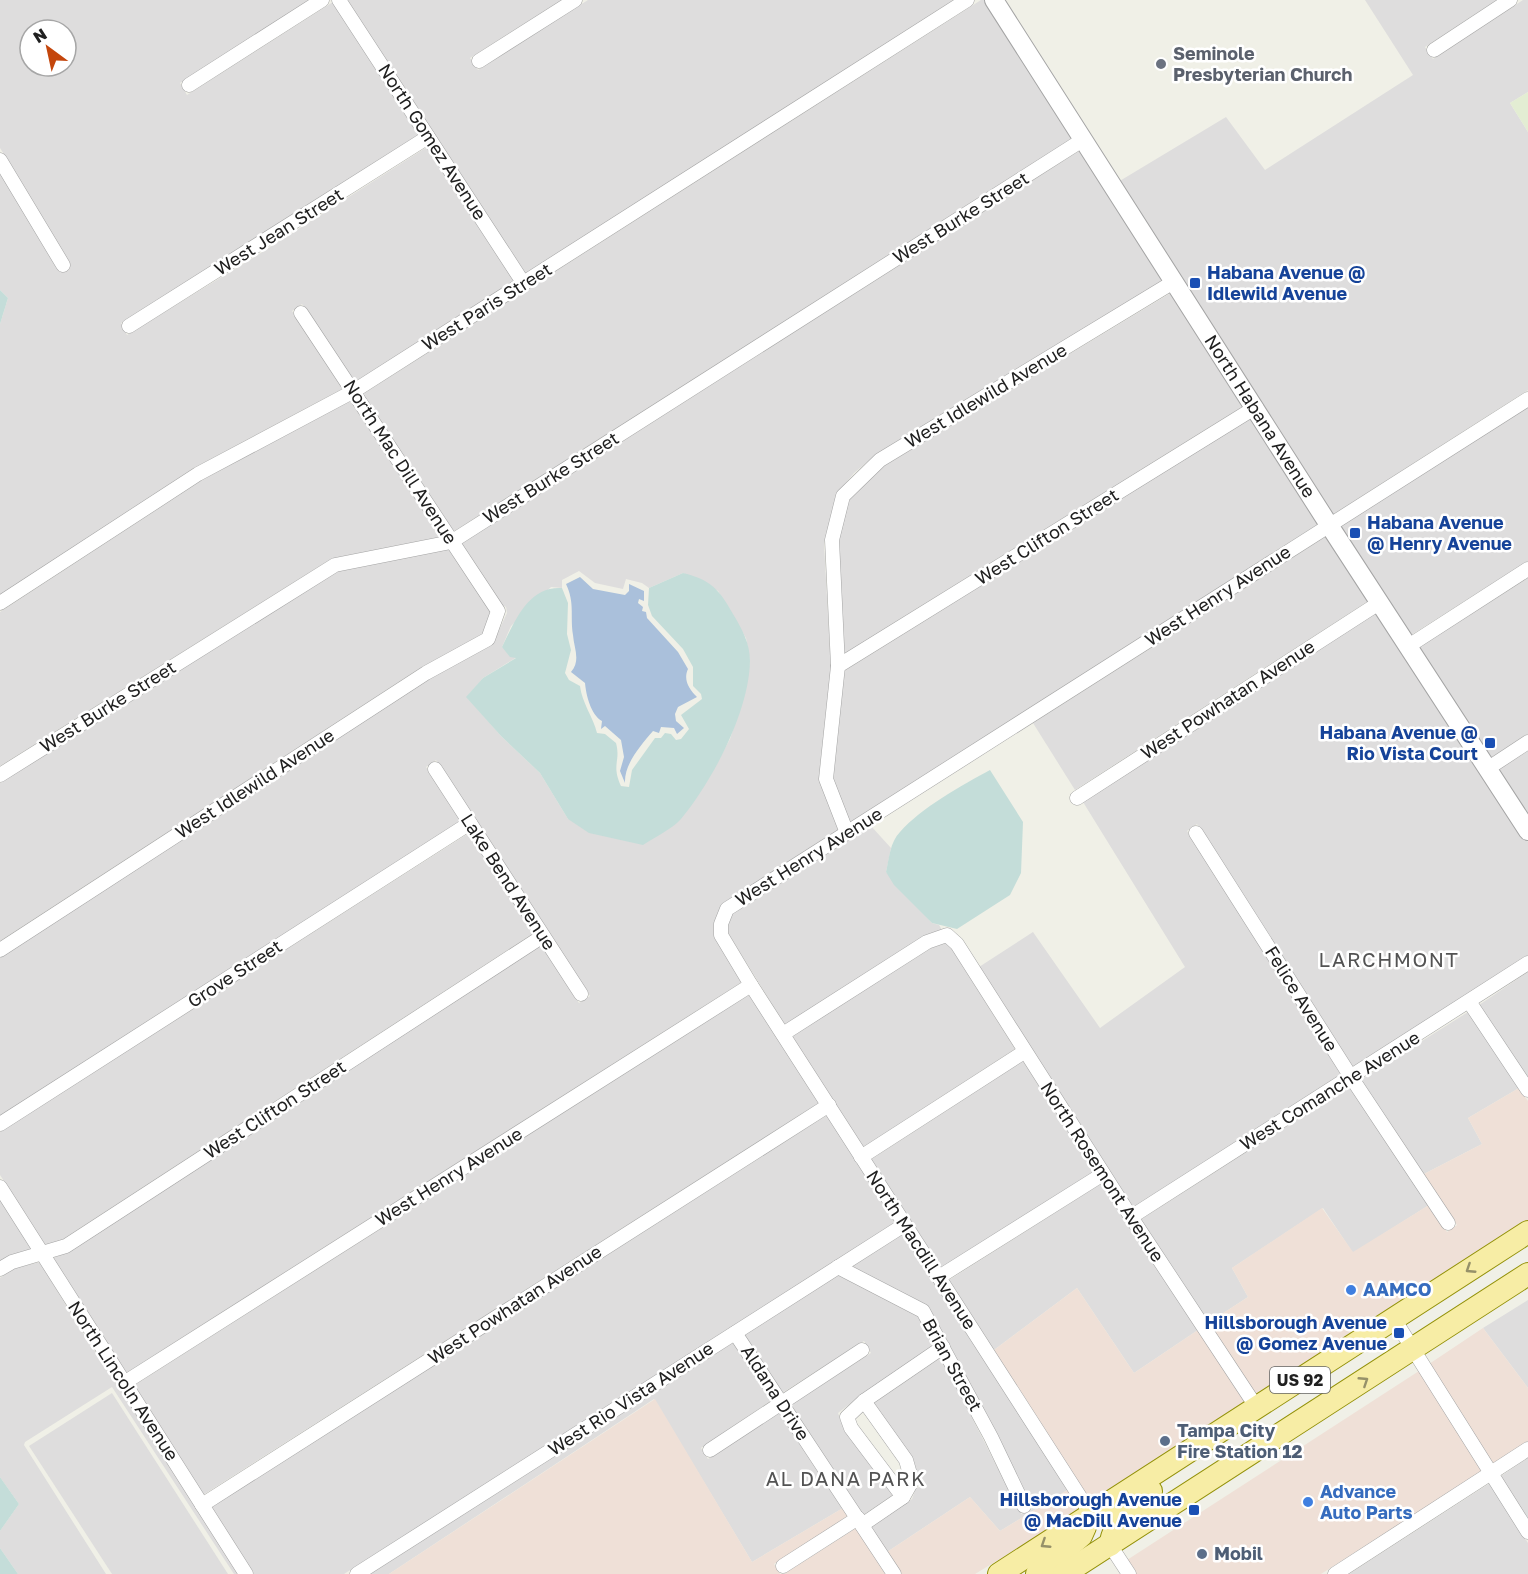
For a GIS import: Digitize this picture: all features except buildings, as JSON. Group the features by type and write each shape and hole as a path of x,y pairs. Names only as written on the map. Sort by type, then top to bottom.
{"main road":[{"name":"US 92","path":"999,1574 1528,1232"},
{"name":"US 92","path":"1064,1574 1528,1274"},
{"path":"1110,1545 1115,1523 1122,1515 1164,1480 1252,1423 1257,1408"},
{"path":"1037,1574 1081,1536 1091,1514"}],"street":[{"path":"189,85 322,0"},
{"name":"North Gomez Avenue","path":"339,0 524,284"},
{"path":"479,61 575,0"},
{"name":"West Paris Street","path":"0,603 198,474 354,391 967,0"},
{"name":"North Habana Avenue","path":"994,0 1256,407 1379,603 1528,831"},
{"path":"1434,50 1510,0"},
{"name":"West Jean Street","path":"129,326 428,137"},
{"name":"West Burke Street","path":"0,775 335,565 451,542 1084,139"},
{"path":"0,160 63,265"},
{"name":"West Idlewild Avenue","path":"838,666 832,540 843,496 880,460 1175,281"},
{"name":"North Mac Dill Avenue","path":"301,313 498,611"},
{"name":"West Henry Avenue","path":"124,1383 751,985 722,935 721,924 727,909 1528,399"},
{"name":"West Clifton Street","path":"838,666 1256,407"},
{"path":"1407,646 1528,569"},
{"name":"West Powhatan Avenue","path":"1077,798 1379,603"},
{"name":"West Idlewild Avenue","path":"0,950 426,673 488,639 498,611"},
{"path":"838,666 826,779 847,833"},
{"path":"1487,769 1528,742"},
{"name":"Lake Bend Avenue","path":"435,769 581,994"},
{"name":"Grove Street","path":"0,1124 470,823"},
{"name":"Felice Avenue","path":"1196,833 1351,1077 1448,1223"},
{"name":"North Rosemont Avenue","path":"783,1034 927,942 947,935 957,944 1024,1052 1257,1408"},
{"name":"West Clifton Street","path":"0,1269 12,1262 66,1246 543,936"},
{"name":"West Comanche Avenue","path":"1131,1217 1470,1003 1528,963"},
{"name":"North Macdill Avenue","path":"751,985 1091,1514"},
{"path":"1470,1003 1528,1090"},
{"path":"861,1157 1024,1052"},
{"name":"West Powhatan Avenue","path":"202,1505 829,1105"},
{"path":"939,1277 1103,1174"},
{"name":"North Lincoln Avenue","path":"0,1187 246,1574"},
{"name":"West Rio Vista Avenue","path":"357,1574 904,1225"},
{"name":"Brian Street","path":"838,1267 922,1311 943,1347 1024,1506"},
{"path":"1394,1319 1528,1532"},
{"name":"Aldana Drive","path":"735,1333 894,1574"},
{"path":"903,1497 846,1418 864,1401 943,1347"},
{"path":"710,1450 862,1350"},
{"path":"783,1566 903,1497 912,1481 906,1461 864,1401"},
{"path":"1335,1574 1528,1449"},
{"path":"1110,1545 1129,1574"}],"shaded area":[{"path":"0,0 309,0 180,83 187,95 333,2 419,135 121,323 127,335 427,147 515,281 355,382 302,304 292,311 344,388 194,468 0,595 0,324 8,298 0,290 0,172 27,215 37,208 0,148"},
{"path":"347,0 562,0 470,58 478,70 588,0 954,0 525,275"},
{"path":"981,0 987,0 1075,137 453,532 363,394"},
{"path":"1365,0 1497,0 1425,47 1433,59 1523,0 1528,0 1528,92 1510,103 1528,132 1528,390 1331,516 1118,182 1226,117 1265,170 1413,75"},
{"path":"1082,149 1166,279 877,454 854,473 838,492 824,544 831,667 819,778 839,830 721,906 715,920 715,935 742,982 125,1374 53,1258 69,1252 541,945 579,1003 590,996 436,760 426,767 461,821 0,1117 0,958 429,679 492,645 507,613 506,607 502,605 461,544","holes":["579,571 595,583 623,589 626,579 642,583 649,588 683,573 718,591 746,638 750,661 744,696 730,739 705,784 568,819 540,773 501,736 467,697 483,678 517,657 502,647 511,626 551,587 562,588 562,580"]},
{"path":"0,290 8,298 0,324"},
{"path":"1174,291 1247,404 844,654 838,542 849,500 863,483 884,466"},
{"path":"352,400 441,537 331,559 0,766 0,612 202,480"},
{"path":"1528,407 1528,561 1408,637 1338,528"},
{"path":"1254,416 1320,523 849,823 833,779 844,671"},
{"path":"1328,535 1370,600 1075,790 1033,723"},
{"path":"449,549 491,611 483,634 422,667 0,941 0,783 338,571"},
{"path":"683,573 707,582 718,592 728,605 747,642 750,654 748,681 736,723 705,785 681,819 673,826 643,845 589,833 568,819 540,773 501,736 466,697 483,678 516,658 510,657 502,647 524,607 540,593 562,588 568,603 567,634 571,650 565,673 569,680 580,686 597,733 605,734 616,743 618,779 621,786 629,787 632,770 655,738 661,738 665,733 671,734 676,740 681,739 689,729 681,715 702,699 701,694 693,686 693,667 683,649 652,616 648,605 649,588"},
{"path":"1528,578 1528,734 1489,759 1416,649"},
{"path":"1377,612 1528,842 1528,955 1353,1068 1197,824 1187,831 1342,1074 1132,1208 979,967 1033,932 1100,1028 1185,967 1083,802"},
{"path":"1528,751 1528,819 1496,771"},
{"path":"990,770 1023,822 1021,873 1010,895 957,929 932,923 894,885 886,872 892,846 900,832 919,814"},
{"path":"871,826 891,848 886,872 932,923 939,925 942,930 925,935 785,1025 728,933 727,926 732,914"},
{"path":"469,833 534,933 62,1240 45,1245 0,1175 0,1132"},
{"path":"946,943 1015,1049 862,1148 792,1036 931,948"},
{"path":"1528,972 1528,1079 1479,1005"},
{"path":"750,994 819,1103 203,1495 133,1386"},
{"path":"1468,1012 1519,1088 1468,1118 1482,1144 1424,1174 1360,1080"},
{"path":"1023,1061 1094,1172 941,1268 870,1160"},
{"path":"1350,1086 1429,1205 1353,1253 1323,1208 1232,1268 1248,1297 1208,1323 1140,1220"},
{"path":"1519,1088 1528,1101 1528,1221 1258,1398 1208,1323 1248,1297 1232,1268 1322,1208 1353,1252 1429,1205 1447,1232 1457,1225 1424,1174 1482,1144 1468,1118"},
{"path":"827,1115 895,1223 344,1574 254,1574 211,1507"},
{"path":"1102,1183 1198,1330 1134,1373 1077,1288 994,1350 949,1280"},
{"path":"0,1199 32,1249 0,1261"},
{"path":"903,1234 1069,1489 1000,1531 970,1497 887,1552 871,1527 912,1499 916,1488 920,1487 921,1480 874,1403 941,1357 1021,1514 1032,1509 946,1338 865,1392 838,1413 846,1432 893,1495 863,1515 790,1405 871,1353 864,1341 782,1393 744,1335"},
{"path":"40,1262 76,1322 239,1574 234,1574 112,1387 25,1442 24,1445 106,1574 18,1574 0,1548 0,1531 19,1504 0,1477 0,1278 15,1268"},
{"path":"1077,1288 1134,1373 1198,1330 1247,1405 1092,1503 994,1350"},
{"path":"1528,1300 1528,1388 1483,1328"},
{"path":"1483,1328 1528,1388 1528,1441 1493,1464 1429,1364"},
{"path":"734,1342 772,1400 701,1448 708,1459 780,1412 843,1508 752,1562 654,1399 389,1574 370,1574"},
{"path":"1419,1371 1483,1471 1321,1574 1136,1574 1127,1560"},
{"path":"112,1393 228,1574 112,1574 29,1446"},
{"path":"655,1399 752,1562 843,1508 848,1516 774,1564 780,1574 389,1574"},
{"path":"1528,1458 1528,1520 1501,1476"},
{"path":"0,1477 19,1504 0,1531"},
{"path":"1490,1483 1528,1543 1528,1574 1349,1574"},
{"path":"1069,1489 1081,1510 975,1574 902,1574 887,1552 970,1497 1000,1531"},
{"path":"856,1528 887,1574 784,1574"},
{"path":"0,1548 18,1574 0,1574"}],"green space":[{"path":"1528,92 1528,132 1510,103"}],"water":[{"path":"580,577 593,589 625,595 629,591 629,584 644,591 644,601 639,599 638,603 643,607 642,611 646,612 647,618 678,652 688,669 686,677 688,684 697,697 678,707 675,714 676,721 684,728 677,734 674,728 661,727 659,733 653,731 648,736 630,762 625,783 620,771 624,757 621,740 605,726 601,729 602,721 592,710 585,683 571,672 576,663 576,654 571,603 566,584"}],"place":[{"name":"Seminole Presbyterian Church","path":"1161,64"},
{"name":"Habana Avenue @ Idlewild Avenue","path":"1195,283"},
{"name":"Habana Avenue @ Henry Avenue","path":"1355,533"},
{"name":"Habana Avenue @ Rio Vista Court","path":"1490,743"},
{"name":"AAMCO","path":"1351,1290"},
{"name":"Hillsborough Avenue @ Gomez Avenue","path":"1399,1333"},
{"name":"Tampa City Fire Station 12","path":"1165,1441"},
{"name":"Advance Auto Parts","path":"1308,1502"},
{"name":"Hillsborough Avenue @ MacDill Avenue","path":"1194,1510"},
{"name":"Mobil","path":"1202,1554"}],"district":[{"name":"LARCHMONT","path":"1389,960"},
{"name":"AL DANA PARK","path":"846,1479"}]}
